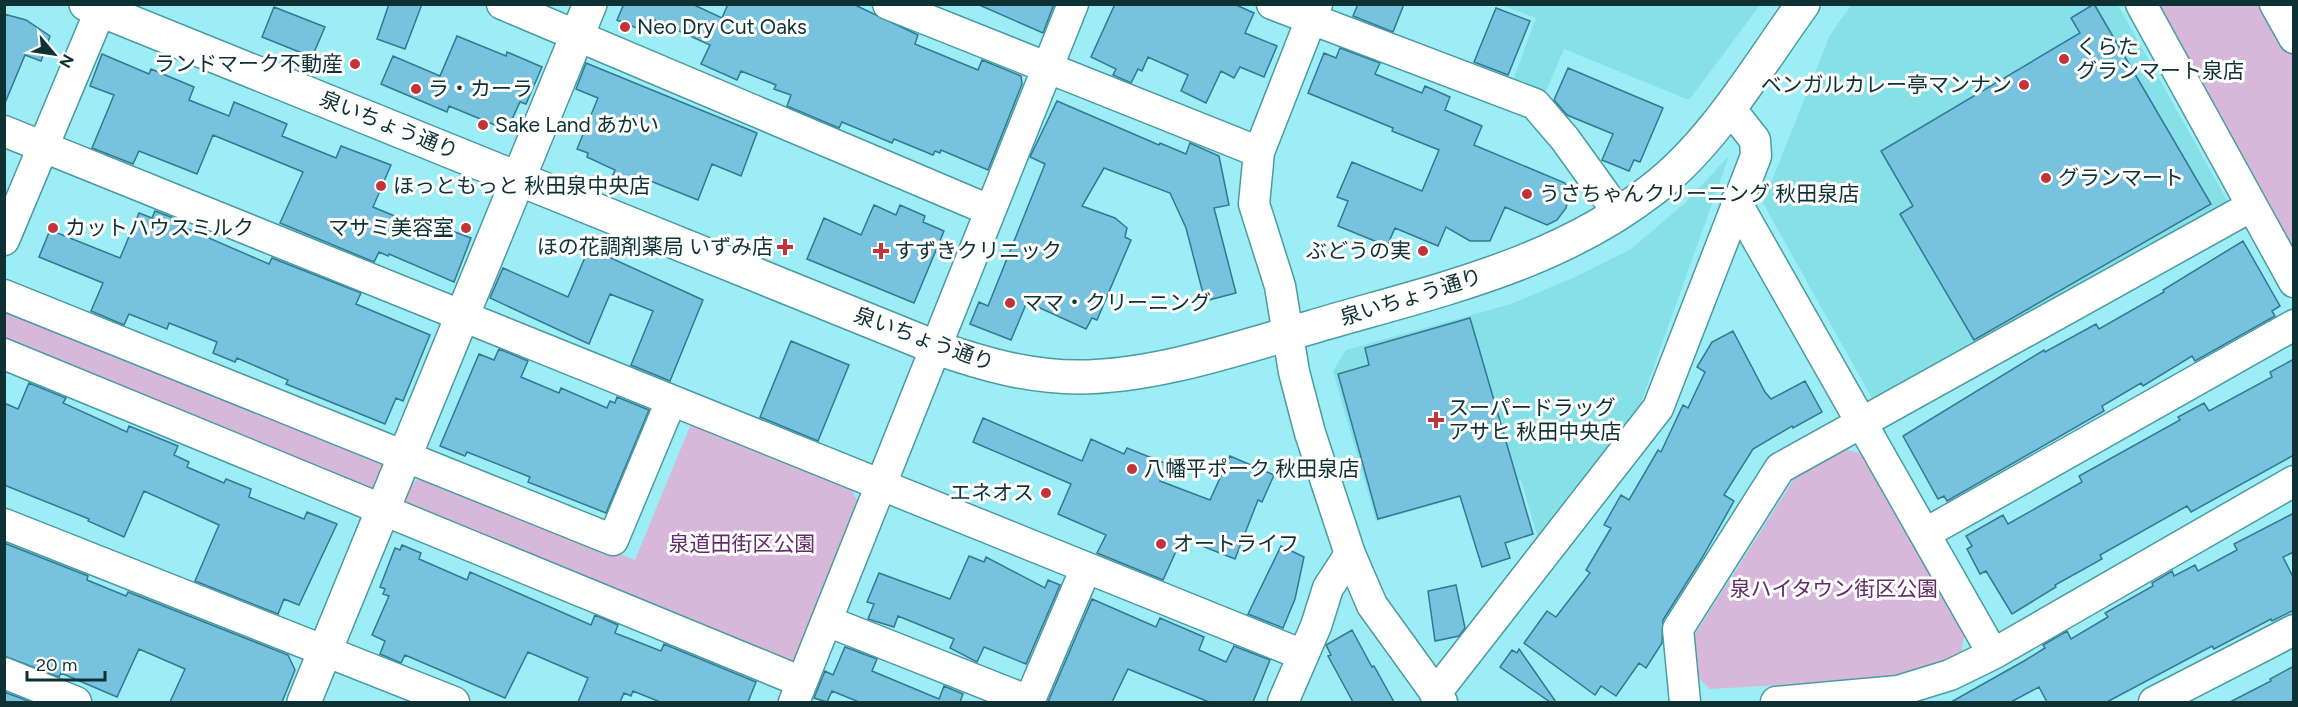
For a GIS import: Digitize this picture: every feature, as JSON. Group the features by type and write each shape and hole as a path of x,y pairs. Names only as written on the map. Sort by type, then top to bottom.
{"street":[{"path":"502,4 989,210"},
{"path":"304,702 590,4"},
{"path":"888,4 1259,153"},
{"path":"4,354 382,508 798,692 1073,4"},
{"path":"1272,4 1315,13 1535,104 1565,139 1619,214"},
{"name":"泉いちょう通り","path":"97,6 937,348 981,364 1078,377 1124,374 1246,348 1440,290 1540,256 1574,240 1619,214 1655,188 1690,155 1729,107 1803,4"},
{"path":"2141,4 2250,207 2294,282"},
{"path":"2275,4 2294,38"},
{"path":"4,240 97,6"},
{"path":"1315,13 1259,153 1254,204 1280,286 1294,372 1310,433 1350,554 1372,605 1438,698 1658,408 1736,202 1756,156 1755,140 1729,107"},
{"path":"4,131 1303,656"},
{"path":"1736,202 1993,654"},
{"path":"1685,702 1678,629 1780,468 2250,207"},
{"path":"4,295 614,540 671,401"},
{"path":"1926,533 2294,326"},
{"path":"1776,702 1898,691 1950,675 1993,654 2294,482"},
{"path":"4,524 454,702"},
{"path":"1283,702 1328,588 1350,554"},
{"path":"827,621 1029,702 1086,568"},
{"path":"2154,702 2294,630"},
{"path":"4,672 76,702"}],"shaded area":[{"path":"1852,4 2118,5 2228,202 1873,400 1763,203 1830,35"},
{"path":"1502,5 1760,5 1689,100 1564,49 1543,98 1511,86 1536,18"},
{"path":"1729,156 1638,411 1539,541 1521,480 1376,521 1333,371 1346,350 1511,304 1573,278 1631,249 1685,203"}],"green space":[{"path":"2151,5 2268,5 2293,50 2293,262"},
{"path":"4,305 382,461 387,469 377,491 369,492 5,344"},
{"name":"泉道田街区公園","path":"691,424 851,488 859,505 794,660 780,663 404,508 409,489 423,476 635,560"},
{"name":"泉ハイタウン街区公園","path":"1845,449 1865,455 1965,631 1961,653 1903,678 1710,689 1694,673 1692,639 1796,476"}],"building":[{"path":"389,4 422,4 405,49 377,39"},
{"path":"620,4 692,4 722,18 728,4 853,4 918,35 915,44 978,70 982,60 1021,76 1022,84 988,170 941,150 940,153 935,151 933,155 894,139 892,143 842,122 839,128 787,106 791,95 774,89 776,85 741,71 737,80 701,64 710,45 655,20 649,33 617,20 623,6"},
{"path":"977,4 1054,4 1043,33"},
{"path":"1115,4 1234,4 1254,13 1245,33 1277,46 1264,77 1240,67 1234,78 1221,71 1206,103 1181,91 1188,75 1148,57 1142,71 1138,69 1131,83 1113,75 1116,69 1091,57"},
{"path":"1358,4 1404,4 1393,32 1353,16"},
{"name":"グランマート","path":"2094,4 2211,204 1974,340 1900,214 1913,206 1881,151 2080,33 2071,18"},
{"path":"274,7 325,27 312,57 262,37"},
{"path":"1496,8 1530,21 1508,75 1474,62"},
{"path":"4,14 26,20 50,36 41,61 25,55 5,103"},
{"path":"457,36 506,56 507,52 542,67 526,104 520,102 507,130 449,106 447,112 381,84 393,56 440,76"},
{"path":"1340,48 1380,63 1375,74 1422,93 1425,86 1450,97 1445,110 1482,126 1474,145 1565,183 1569,196 1566,208 1557,220 1547,225 1505,207 1490,241 1470,241 1446,227 1438,246 1395,228 1387,246 1338,226 1348,201 1337,197 1352,162 1422,191 1439,150 1392,131 1393,128 1308,93 1324,53 1336,58"},
{"path":"102,54 149,74 151,69 194,87 189,100 229,116 234,102 287,124 282,136 336,158 341,146 391,165 373,207 409,222 411,218 442,231 444,228 471,238 454,282 389,254 388,256 379,252 374,262 280,223 303,172 213,135 197,174 139,151 133,164 92,148 114,95 90,86"},
{"path":"586,63 757,133 741,176 712,164 698,200 638,176 634,188 611,179 615,170 587,157 588,153 577,149 598,98 576,89"},
{"path":"1568,68 1663,108 1640,162 1634,160 1629,171 1602,160 1613,134 1567,115 1554,100"},
{"path":"1057,101 1159,145 1160,143 1186,154 1190,143 1219,156 1229,205 1214,208 1236,293 1205,301 1186,228 1170,193 1104,168 1082,206 1115,218 1127,228 1125,237 1131,240 1097,320 1092,318 1086,329 1027,302 1011,340 970,324 979,302 988,306 1045,164 1030,157"},
{"path":"874,205 896,215 900,205 925,216 923,222 944,231 914,303 807,259 824,218 861,235"},
{"path":"155,211 176,219 174,223 269,264 272,258 361,293 356,304 430,335 403,401 396,398 385,424 286,384 288,380 237,358 235,362 213,353 217,342 169,323 167,329 129,314 124,325 91,311 103,283 39,257 50,230 120,258 139,213 152,218"},
{"path":"2243,241 2280,306 2272,311 2275,316 2195,361 2192,356 2143,386 2141,383 2102,406 2104,411 1947,501 1944,496 1938,499 1903,436 2044,350 2045,352 2096,324 2099,329 2164,292 2163,290"},
{"path":"589,248 703,300 670,381 631,365 653,311 610,294 589,344 490,298 503,268 568,297"},
{"path":"1470,318 1533,534 1505,543 1510,558 1482,567 1460,496 1378,519 1338,374 1369,365 1365,348"},
{"path":"1733,331 1765,392 1771,399 1805,381 1822,412 1793,428 1792,426 1753,449 1724,495 1734,501 1663,620 1662,643 1646,668 1639,663 1616,696 1601,686 1595,695 1524,643 1547,611 1556,617 1590,573 1586,570 1611,528 1604,525 1621,495 1629,500 1658,450 1661,452 1683,405 1688,408 1705,372 1697,367 1712,342"},
{"path":"791,341 849,365 818,441 760,417"},
{"path":"499,349 528,361 521,377 559,393 561,388 607,408 610,401 615,403 617,397 649,410 606,513 528,482 530,477 467,452 465,456 440,446 479,354 494,360"},
{"path":"2294,359 2294,455 2191,512 2187,506 2100,555 2102,559 2055,585 2056,587 2012,614 1986,571 1980,574 1967,549 1972,546 1966,536 2003,515 2008,524 2082,482 2079,476 2180,420 2178,417 2204,403 2209,411 2272,377 2270,372"},
{"path":"29,383 66,398 63,403 127,432 129,426 178,446 174,455 189,462 187,467 224,483 226,479 251,489 249,497 304,519 307,512 337,524 299,605 284,599 278,614 195,581 219,525 144,491 124,537 88,521 89,519 4,485 4,403 18,409"},
{"path":"983,418 1082,461 1091,439 1124,454 1127,448 1167,464 1160,481 1210,500 1230,456 1274,475 1262,502 1258,500 1235,559 1182,538 1163,580 1097,553 1106,535 1058,514 1071,484 973,442"},
{"path":"2294,513 2294,552 2283,557 2294,579 2294,610 2272,621 2271,619 2214,649 2212,646 2107,702 2047,702 2039,687 2011,702 1951,702 2024,661 2045,648 2043,645 2067,631 2071,639 2108,617 2105,613 2153,586 2152,583 2172,571 2174,576 2195,565 2198,571 2237,550 2234,544"},
{"path":"4,543 88,576 87,580 126,596 128,592 288,655 295,670 282,702 170,702 185,669 139,649 117,697 61,673 59,677 4,656"},
{"path":"402,545 421,553 419,559 467,580 470,572 591,625 595,615 618,625 615,633 661,651 664,644 756,682 748,702 660,702 633,691 631,696 624,693 620,702 578,702 588,678 528,652 505,698 405,655 401,663 380,654 385,641 372,635 389,596 383,594 385,589 380,587 395,548 400,550"},
{"path":"1281,546 1304,557 1295,599 1283,628 1248,614"},
{"path":"969,556 984,562 986,557 1045,588 1048,580 1060,585 1026,664 984,647 977,662 950,648 954,639 898,616 894,627 868,619 874,604 867,602 879,573 950,599"},
{"path":"1456,585 1465,628 1459,636 1435,641 1428,591"},
{"path":"1092,599 1156,627 1160,618 1204,637 1199,650 1226,662 1234,646 1270,660 1253,702 1209,702 1128,669 1112,702 1048,702"},
{"path":"1352,630 1394,702 1353,702 1328,656 1331,655 1326,645"},
{"path":"845,647 877,659 872,671 939,699 944,686 963,694 960,702 859,702 832,691 827,702 814,698 825,671 833,675"},
{"path":"1519,649 1556,702 1550,702 1500,667 1512,650 1517,653"},
{"path":"2294,666 2294,702 2230,702 2271,681 2270,679"},
{"path":"4,692 31,702 4,702"}],"place":[{"name":"Neo Dry Cut Oaks","path":"625,27"},
{"name":"くらた グランマート泉店","path":"2064,59"},
{"name":"ランドマーク不動産","path":"355,64"},
{"name":"ベンガルカレー亭マンナン","path":"2024,85"},
{"name":"ラ・カーラ","path":"416,89"},
{"name":"Sake Land あかい","path":"483,125"},
{"name":"グランマート","path":"2046,178"},
{"name":"ほっともっと 秋田泉中央店","path":"381,186"},
{"name":"うさちゃんクリーニング 秋田泉店","path":"1527,194"},
{"name":"カットハウスミルク","path":"53,228"},
{"name":"マサミ美容室","path":"466,228"},
{"name":"ほの花調剤薬局 いずみ店","path":"785,247"},
{"name":"すずきクリニック","path":"881,251"},
{"name":"ぶどうの実","path":"1423,251"},
{"name":"ママ・クリーニング","path":"1010,303"},
{"name":"スーパードラッグ アサヒ 秋田中央店","path":"1436,420"},
{"name":"八幡平ポーク 秋田泉店","path":"1132,469"},
{"name":"エネオス","path":"1046,493"},
{"name":"オートライフ","path":"1161,544"}]}
